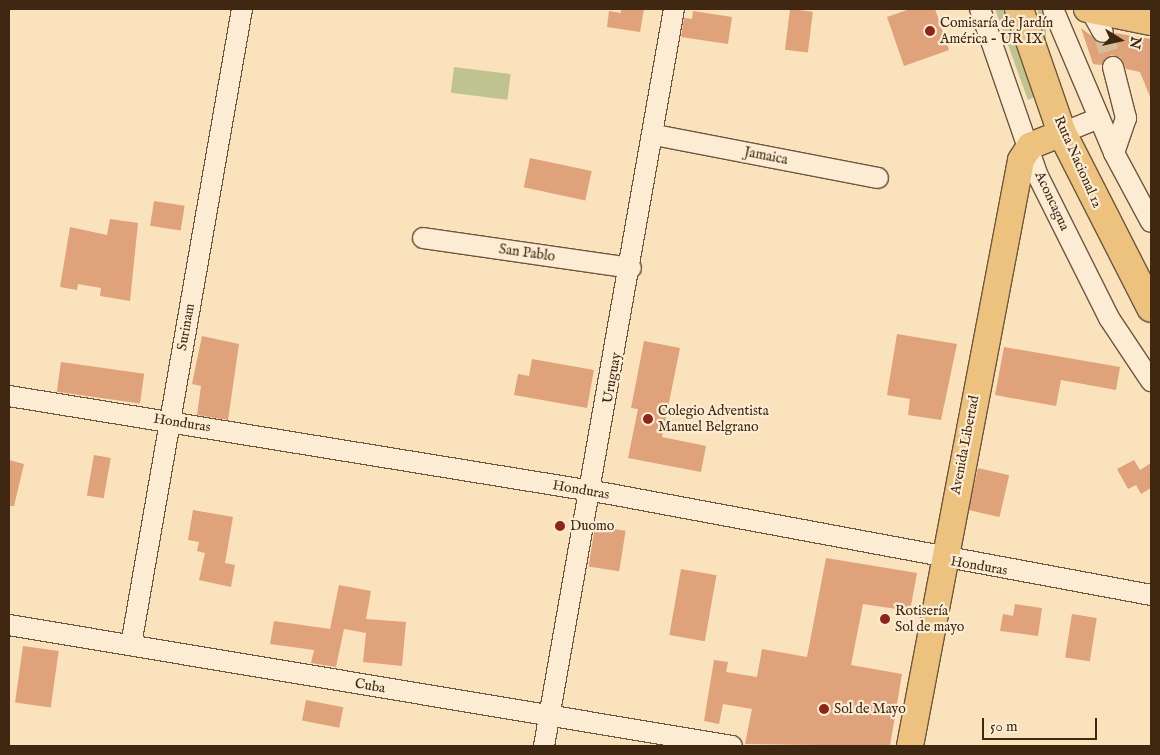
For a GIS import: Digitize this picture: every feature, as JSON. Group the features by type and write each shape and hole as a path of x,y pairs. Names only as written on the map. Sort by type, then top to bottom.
{"highway":[{"name":"Ruta Nacional 12","path":"1019,9 1062,133 1151,308"}],"main road":[{"path":"1093,15 1151,22"},
{"path":"1030,146 1062,133"},
{"name":"Avenida Libertad","path":"910,746 943,560 1021,160 1030,146"}],"street":[{"name":"Surinam","path":"131,646 242,9"},
{"name":"Uruguay","path":"544,746 592,491 655,135 674,9"},
{"name":"Aconcagua","path":"980,9 1030,146 1037,174 1110,318 1151,381"},
{"path":"1053,9 1114,153 1151,222"},
{"path":"1113,67 1126,118 1114,153"},
{"path":"1062,133 1098,118"},
{"name":"Jamaica","path":"655,135 878,178"},
{"name":"San Pablo","path":"423,238 631,268"},
{"name":"Honduras","path":"9,396 592,491 943,560 1151,595"},
{"name":"Cuba","path":"9,625 732,746"}],"green space":[{"path":"995,9 1003,9 1036,96 1028,100"},
{"path":"1038,9 1046,9 1046,92 1038,92"},
{"path":"454,67 511,74 507,100 451,93"}],"building":[{"path":"621,9 644,9 640,32 607,27 609,11 621,13"},
{"path":"790,9 813,12 808,52 785,50"},
{"path":"910,9 935,9 949,50 904,66 887,17"},
{"path":"693,11 732,17 728,44 681,37 684,18 692,19"},
{"path":"1081,28 1102,44 1115,33 1151,39 1151,99 1140,72 1126,69 1121,58 1111,55 1101,65 1093,64"},
{"path":"530,158 592,171 585,200 524,187"},
{"path":"154,201 185,206 181,231 150,226"},
{"path":"110,219 138,223 130,301 100,296 101,288 78,284 77,290 60,287 70,227 107,235"},
{"path":"897,334 957,344 941,420 908,415 910,399 887,395"},
{"path":"202,336 239,344 228,420 197,415 201,386 192,384"},
{"path":"644,341 680,348 662,437 706,446 701,472 628,458 638,409 631,408"},
{"path":"1004,347 1120,367 1116,390 1061,380 1056,406 995,395"},
{"path":"532,359 594,370 587,408 514,395 518,374 529,376"},
{"path":"61,362 144,374 140,403 57,392"},
{"path":"94,455 111,458 104,498 87,495"},
{"path":"9,460 24,464 14,506 9,506"},
{"path":"1134,460 1140,470 1151,463 1151,488 1141,494 1136,485 1128,489 1117,469"},
{"path":"978,468 1009,475 1000,517 968,510"},
{"path":"193,510 233,517 225,563 235,565 231,587 199,580 205,553 197,551 199,542 188,540"},
{"path":"595,526 626,531 619,571 589,566"},
{"path":"826,558 917,573 910,611 863,604 851,665 902,674 890,746 745,744 752,709 723,704 719,724 704,721 714,660 728,662 726,672 757,677 762,649 807,657"},
{"path":"681,569 716,575 705,641 669,635"},
{"path":"339,585 371,591 366,619 406,622 402,666 363,662 366,633 344,629 336,667 311,663 314,650 270,644 274,621 330,629"},
{"path":"1015,604 1042,608 1038,636 1000,631 1003,614 1013,616"},
{"path":"1072,614 1097,618 1090,661 1065,657"},
{"path":"23,646 59,651 51,707 15,702"},
{"path":"306,700 343,707 339,728 302,721"}],"tunnel":[{"path":"1103,32 1113,67"}],"place":[{"name":"Comisaría de Jardín América - UR IX","path":"930,31"},
{"name":"Colegio Adventista Manuel Belgrano","path":"648,419"},
{"name":"Duomo","path":"560,526"},
{"name":"Rotisería Sol de mayo","path":"885,619"},
{"name":"Sol de Mayo","path":"824,709"}]}
